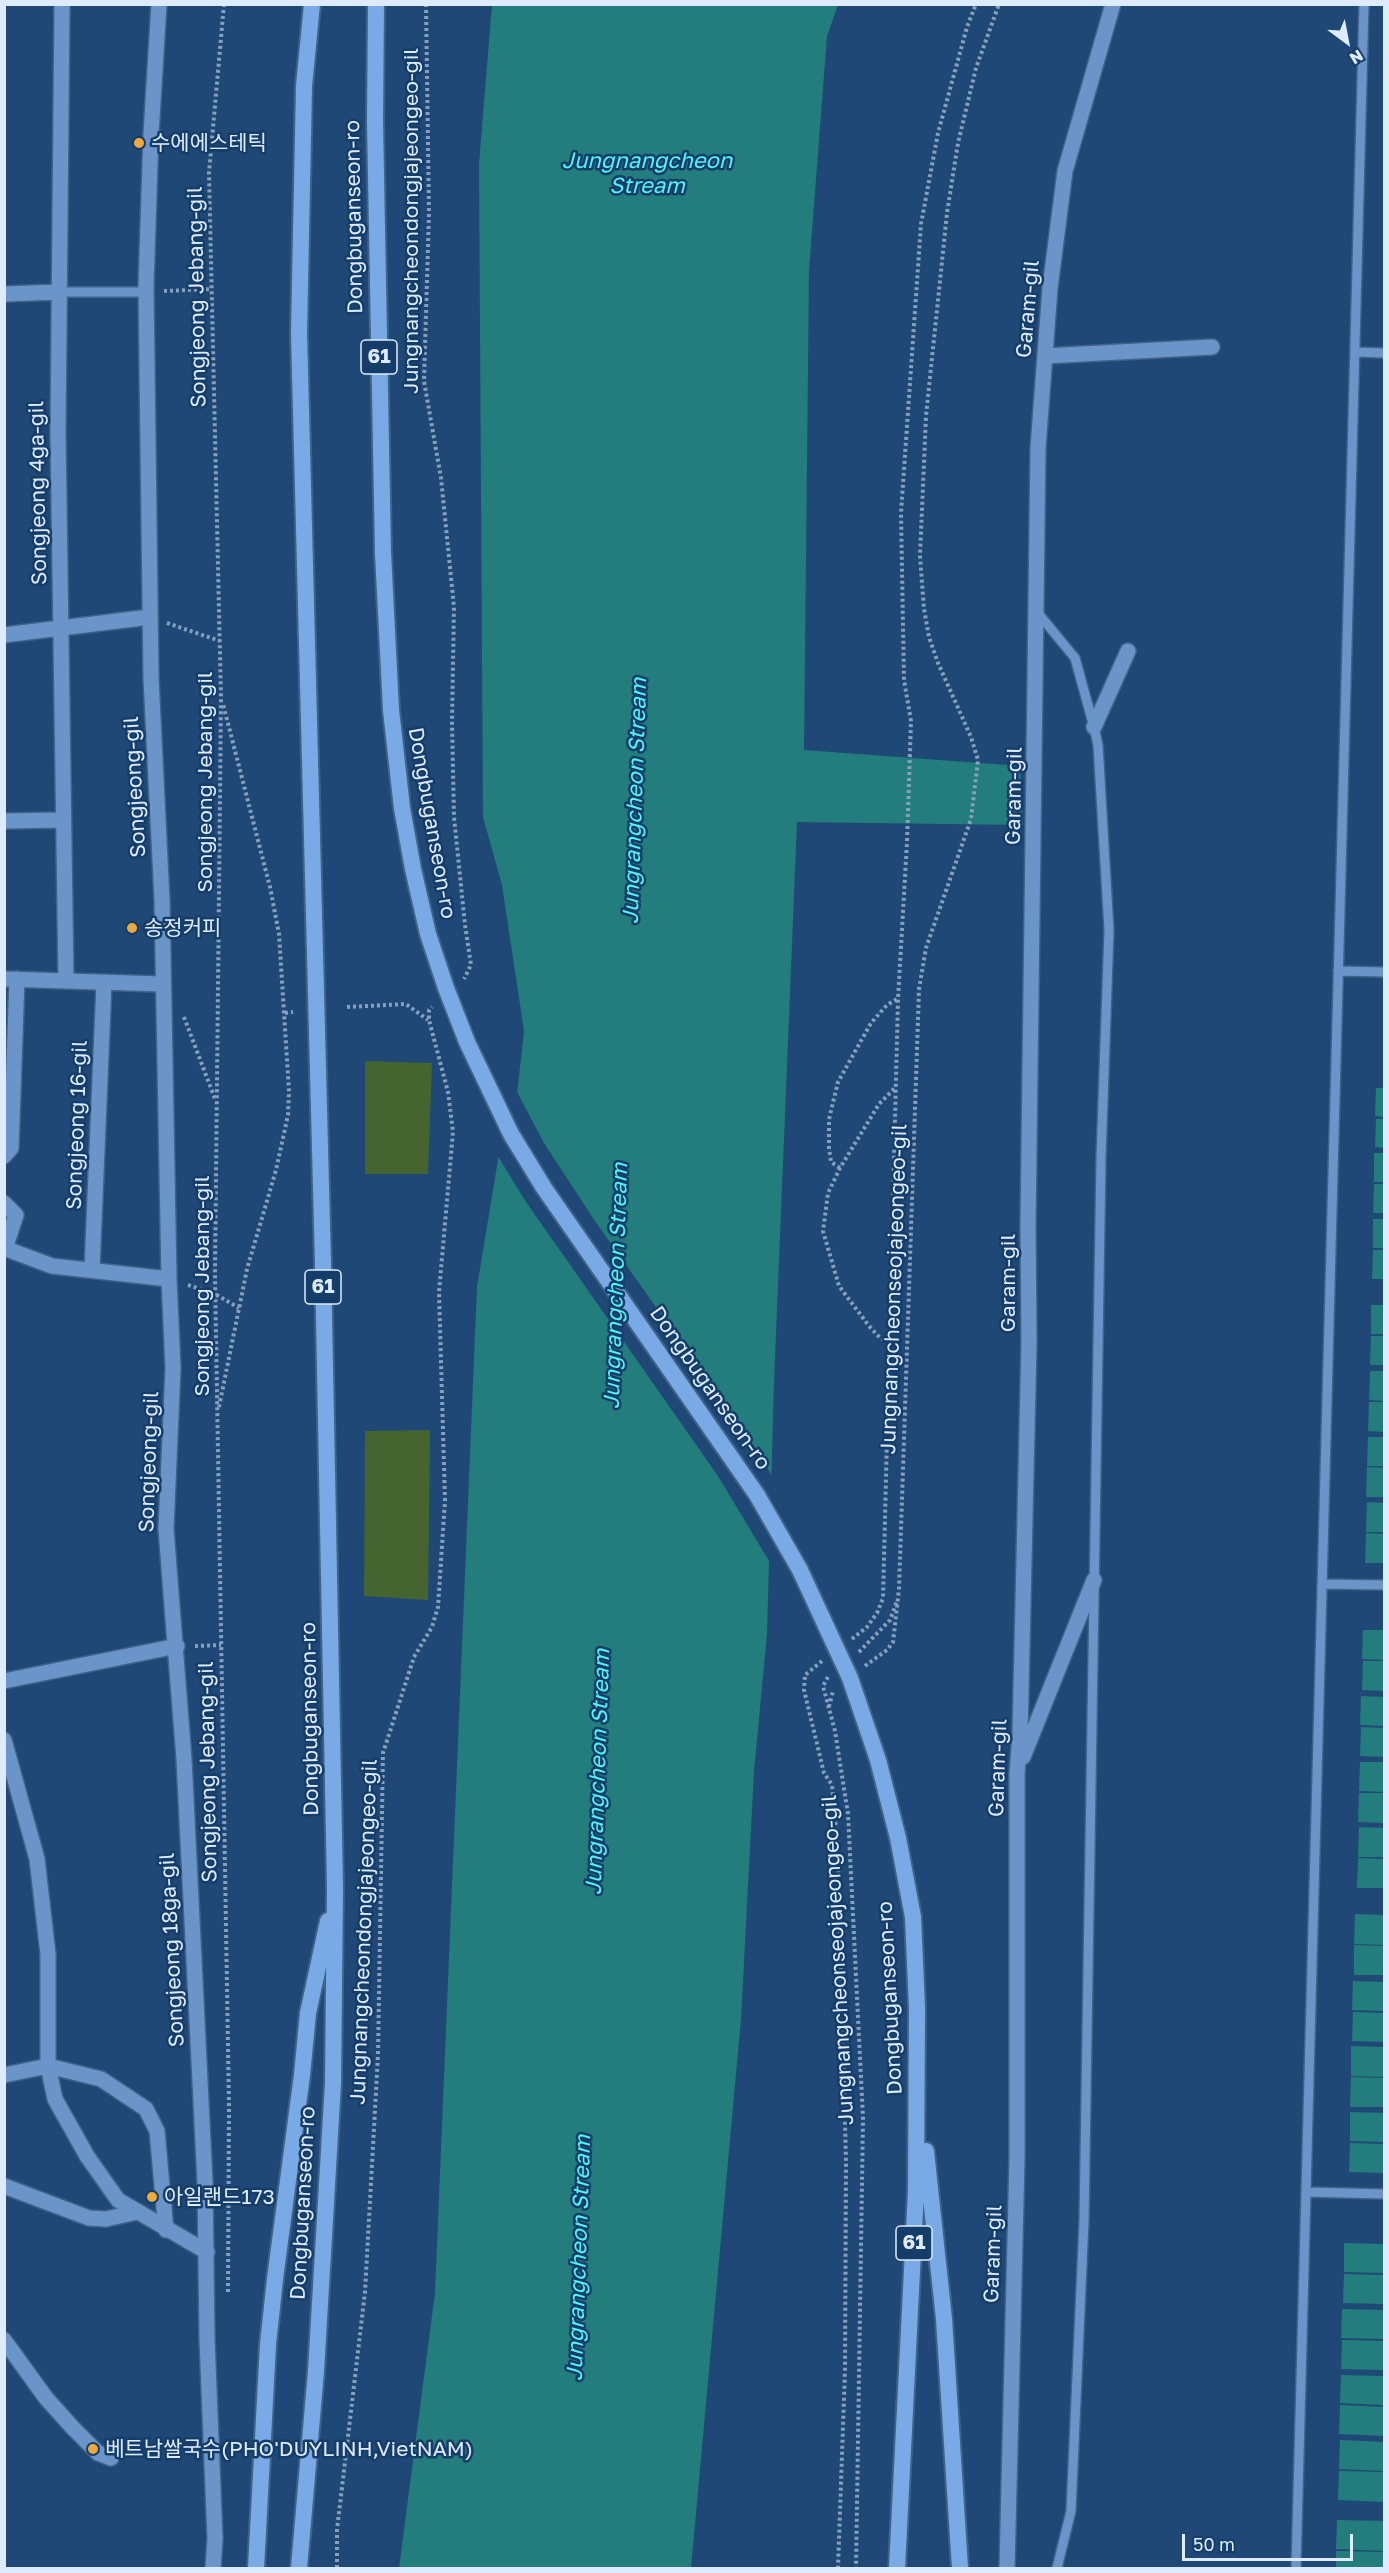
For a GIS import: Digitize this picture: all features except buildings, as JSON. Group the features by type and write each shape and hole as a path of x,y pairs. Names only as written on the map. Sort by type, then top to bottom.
{"highway":[{"name":"Dongbuganseon-ro","path":"299,2568 316,2371 332,2095 335,1888 323,1276 299,333 304,86 312,4"},
{"name":"Dongbuganseon-ro","path":"376,4 375,121 383,553 391,710 402,808 428,934 467,1042 511,1134 544,1188 751,1486 800,1570 850,1678 878,1760 898,1838 913,1917 918,2076 916,2190 897,2568"},
{"path":"256,2568 267,2344 274,2279 308,2013 335,1888"},
{"path":"918,2076 944,2319 960,2568"}],"street":[{"name":"Songjeong 4ga-gil","path":"62,4 58,292 62,820 66,981"},
{"name":"Songjeong-gil","path":"159,4 151,134 147,292 150,617 151,690 162,900 161,984 169,1279 174,1368 166,1529 177,1646"},
{"name":"Garam-gil","path":"1007,2568 1017,2158 1017,1774 1020,1734 1029,1342 1038,448 1050,288 1065,171 1113,4"},
{"path":"4,294 58,292"},
{"path":"1045,356 1212,347"},
{"path":"4,635 150,617"},
{"path":"1094,727 1128,651"},
{"path":"4,821 62,820"},
{"path":"4,1156 11,1148 11,979 161,984"},
{"name":"Songjeong 16-gil","path":"92,1269 104,983"},
{"path":"4,1203 16,1215 5,1249 51,1266 169,1279"},
{"path":"1017,1774 1094,1580"},
{"path":"4,1681 177,1646"},
{"name":"Songjeong 18ga-gil","path":"177,1646 207,2252 207,2339 215,2539 213,2568"},
{"path":"4,1740 37,1859 48,1954 48,2066 54,2099 87,2156 118,2200 207,2252"},
{"path":"4,2075 48,2066 101,2079 146,2109 157,2131 166,2230"},
{"path":"4,2186 89,2218 106,2219 137,2212"},
{"path":"4,2340 46,2398 66,2420 99,2453 111,2457"}],"lane":[{"path":"1296,2568 1364,4"},
{"path":"58,292 147,292"},
{"path":"1355,352 1384,353"},
{"path":"1037,612 1075,658 1094,727 1098,745 1109,930 1100,1170 1084,2221 1071,2511 1057,2568"},
{"path":"1338,971 1384,972"},
{"path":"1322,1584 1384,1586"},
{"path":"1306,2192 1384,2194"}],"path":[{"name":"Songjeong Jebang-gil","path":"224,4 209,173 222,698 215,1294 229,2106 228,2296"},
{"name":"Jungnangcheondongjajeongeo-gil","path":"426,4 429,213 423,381 441,478 454,608 452,722 454,817 471,965 467,974"},
{"path":"850,1640 867,1628 878,1613 883,1598 895,1087 908,842 911,721 904,680 900,513 921,224 938,133 967,27 976,4"},
{"name":"Jungnangcheonseojajeongeo-gil","path":"856,1672 890,1647 895,1635 899,1589 917,1007 921,966 973,812 978,760 971,737 929,637 920,556 926,416 947,213 958,143 971,90 999,4"},
{"path":"147,292 212,289"},
{"path":"150,617 220,641"},
{"path":"217,1416 247,1269 276,1170 288,1115 285,1013 279,934 270,886 222,698"},
{"path":"840,1168 831,1162 828,1148 829,1119 838,1083 871,1023 887,1005 898,999"},
{"name":"Jungnangcheondongjajeongeo-gil","path":"337,2568 337,2530 365,2292 377,2078 383,1753 414,1657 432,1628 438,1607 446,1500 439,1292 453,1132 447,1092 429,1020 406,1004 347,1007"},
{"path":"181,1008 217,1103"},
{"path":"285,1013 293,1012"},
{"path":"890,1342 881,1339 869,1326 839,1286 828,1255 823,1231 828,1193 840,1168 879,1104 895,1087"},
{"path":"169,1279 215,1294 239,1308"},
{"path":"177,1646 221,1646"},
{"path":"823,1660 805,1675 804,1690 824,1773 832,1785 838,1850 846,2162 845,2370 838,2568"},
{"name":"Jungnangcheonseojajeongeo-gil","path":"838,1685 831,1693 829,1707 848,1814 863,2118 856,2568"}],"shaded area":[{"path":"365,1061 432,1063 428,1174 365,1174"},
{"path":"430,1430 428,1600 364,1596 365,1431"}],"water":[{"name":"Jungnangcheon Stream","path":"492,5 838,5 827,36 809,270 804,750 1020,766 1023,825 797,822 774,1382 767,1634 754,1771 741,2019 691,2568 399,2568 435,2293 477,1287 499,1154 517,1095 524,1031 502,885 483,817 479,164"},
{"path":"1376,1088 1384,1088 1384,1117 1375,1116"},
{"path":"1376,1119 1384,1119 1384,1148 1375,1147"},
{"path":"1374,1153 1384,1153 1384,1182 1374,1182"},
{"path":"1374,1184 1384,1184 1384,1213 1373,1213"},
{"path":"1373,1219 1384,1219 1384,1248 1373,1248"},
{"path":"1373,1250 1384,1250 1384,1279 1372,1279"},
{"path":"1371,1305 1384,1305 1384,1334 1371,1334"},
{"path":"1371,1336 1384,1336 1384,1365 1370,1365"},
{"path":"1370,1371 1384,1371 1384,1401 1369,1400"},
{"path":"1369,1402 1384,1402 1384,1432 1368,1431"},
{"path":"1368,1437 1384,1437 1384,1466 1367,1466"},
{"path":"1367,1467 1384,1468 1384,1497 1366,1497"},
{"path":"1367,1502 1384,1503 1384,1532 1366,1532"},
{"path":"1366,1533 1384,1534 1384,1563 1365,1563"},
{"path":"1363,1630 1384,1630 1384,1660 1362,1659"},
{"path":"1363,1661 1384,1661 1384,1691 1362,1690"},
{"path":"1361,1696 1384,1697 1384,1726 1360,1725"},
{"path":"1361,1727 1384,1728 1384,1757 1360,1756"},
{"path":"1360,1762 1384,1762 1384,1792 1359,1791"},
{"path":"1359,1793 1384,1793 1384,1823 1358,1822"},
{"path":"1359,1827 1384,1828 1384,1857 1358,1857"},
{"path":"1358,1858 1384,1859 1384,1888 1357,1888"},
{"path":"1355,1914 1384,1915 1384,1945 1354,1944"},
{"path":"1354,1945 1384,1946 1384,1975 1354,1975"},
{"path":"1353,1981 1384,1982 1384,2011 1352,2010"},
{"path":"1353,2012 1384,2013 1384,2042 1352,2041"},
{"path":"1351,2046 1384,2047 1384,2077 1351,2076"},
{"path":"1351,2077 1384,2078 1384,2107 1350,2107"},
{"path":"1350,2112 1384,2113 1384,2142 1350,2141"},
{"path":"1350,2143 1384,2144 1384,2173 1349,2172"},
{"path":"1344,2243 1384,2244 1384,2273 1344,2272"},
{"path":"1344,2274 1384,2275 1384,2304 1343,2303"},
{"path":"1342,2309 1384,2310 1384,2339 1341,2338"},
{"path":"1342,2340 1384,2341 1384,2370 1341,2369"},
{"path":"1341,2375 1384,2376 1384,2405 1340,2403"},
{"path":"1340,2405 1384,2407 1384,2436 1339,2434"},
{"path":"1340,2440 1384,2442 1384,2471 1339,2469"},
{"path":"1339,2471 1384,2472 1384,2502 1338,2500"},
{"path":"1337,2520 1384,2521 1384,2551 1336,2549"},
{"path":"1336,2551 1384,2552 1384,2568 1336,2568"}],"pier":[{"path":"515,1088 544,1143 595,1221 750,1440 774,1479 772,1566 718,1476 526,1202 496,1153"}],"place":[{"name":"수에에스테틱","path":"139,143"},
{"name":"송정커피","path":"132,928"},
{"name":"아일랜드173","path":"152,2197"},
{"name":"베트남쌀국수(PHO'DUYLINH,VietNAM)","path":"93,2449"}],"water label":[{"name":"Jungrangcheon Stream","path":"635,801"},
{"name":"Jungrangcheon Stream","path":"616,1286"},
{"name":"Jungrangcheon Stream","path":"598,1772"},
{"name":"Jungrangcheon Stream","path":"579,2258"}]}
